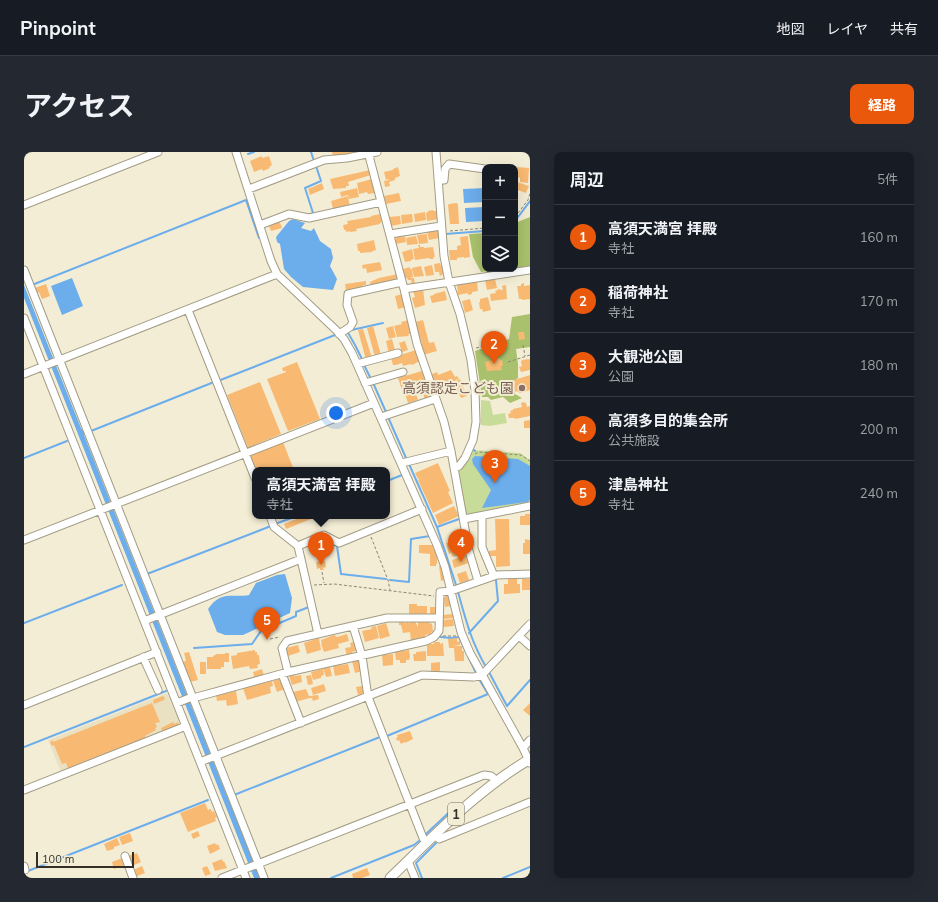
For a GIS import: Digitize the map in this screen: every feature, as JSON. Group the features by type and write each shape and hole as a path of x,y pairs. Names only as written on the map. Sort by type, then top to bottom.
{"main road":[{"name":"1","path":"390,878 462,808 497,781 529,761"}],"street":[{"path":"24,205 158,152"},
{"path":"236,152 271,261 277,274 339,334 352,353 437,545 451,590 454,610 462,634 482,675 529,761"},
{"path":"249,189 324,160 347,158 377,152"},
{"path":"436,152 444,256 449,282 460,314 475,391 476,422 473,440 467,454 459,466 455,468"},
{"path":"369,153 417,344 444,422 452,451 469,551 478,581"},
{"path":"438,180 444,180 444,169 449,164 482,168"},
{"path":"260,225 289,214 309,218 381,202"},
{"path":"390,234 442,229"},
{"path":"24,270 52,363 109,507 159,615 214,756 252,867 246,878"},
{"path":"404,289 530,270"},
{"path":"24,374 277,274"},
{"path":"339,334 350,327 353,322 347,305 348,294 402,282"},
{"path":"188,310 252,470"},
{"path":"24,318 52,363 109,507 157,652 179,702 186,726 252,867 264,878"},
{"path":"357,364 398,353"},
{"path":"365,383 403,372"},
{"path":"381,417 435,399"},
{"path":"24,540 374,403"},
{"path":"402,464 452,451"},
{"path":"464,519 530,506"},
{"path":"298,546 324,535 339,543 422,509"},
{"path":"482,516 482,547 494,576"},
{"path":"271,519 274,527 298,546 318,634"},
{"path":"146,620 301,559"},
{"path":"179,702 285,673 426,641 434,637 439,631 440,592 451,590 494,576 530,574"},
{"path":"301,723 285,673 282,648 287,641 387,618 439,618"},
{"path":"202,761 422,675 474,677 482,675 530,624"},
{"path":"353,626 362,656 368,697 423,838 427,843"},
{"path":"519,636 530,646"},
{"path":"24,705 157,652"},
{"path":"143,658 158,690"},
{"path":"24,790 186,726"},
{"path":"523,748 530,740"},
{"path":"222,878 484,775 491,776 497,781"},
{"path":"434,835 439,839 530,802"},
{"path":"125,856 134,878"},
{"path":"408,861 414,878"}],"path":[{"path":"518,213 528,200 530,193"},
{"path":"442,229 482,228"},
{"path":"468,350 506,341"},
{"path":"523,345 525,357"},
{"path":"508,362 530,356"},
{"path":"467,454 470,456 480,452 521,455 530,461"},
{"path":"369,530 388,580 390,590"},
{"path":"322,572 324,584"},
{"path":"307,585 334,584 440,596"},
{"path":"437,634 451,637 462,634"},
{"path":"270,639 280,637 284,645"}],"shaded area":[{"path":"167,693 180,723 179,725 61,772 48,740"}],"green space":[{"path":"530,217 530,266 518,268 518,236 518,222"},
{"path":"482,233 482,272 473,257 469,234"},
{"path":"530,314 530,347 516,349 518,378 512,383 515,394 522,398 510,403 503,397 491,400 488,397 482,397 475,351 509,339 512,317"},
{"path":"481,400 490,401 493,415 505,413 507,423 490,426 481,425"},
{"path":"473,450 520,453 530,460 530,503 466,515 458,471"}],"water":[{"path":"482,188 482,202 464,203 463,189"},
{"path":"482,207 482,221 466,222 465,208"},
{"path":"293,219 305,223 301,228 311,231 314,228 320,241 331,249 333,258 330,266 337,279 333,290 303,287 284,269 280,244 277,242 276,237 289,221"},
{"path":"72,278 83,306 62,315 51,286"},
{"path":"24,285 81,428 85,434 84,435 227,796 229,796 228,798 260,878 254,878 24,298"},
{"path":"475,456 518,459 530,466 530,500 527,502 482,508 491,490 473,464 472,459"},
{"path":"285,574 292,598 290,613 243,635 225,635 217,632 208,609 213,603 222,597 249,595 256,583 277,575"}],"building":[{"path":"332,152 358,153 348,155 348,153 333,157"},
{"path":"262,156 262,158 269,156 272,165 269,167 270,168 263,171 262,169 254,172 250,161"},
{"path":"398,167 400,176 389,182 390,186 385,187 384,181 389,180 386,180 384,172"},
{"path":"518,167 529,168 528,183 520,182 520,178 518,177"},
{"path":"370,170 371,175 348,182 349,186 346,186 346,188 333,189 330,179"},
{"path":"372,179 375,193 368,194 367,192 359,194 357,183"},
{"path":"518,182 529,186 526,193 518,190"},
{"path":"322,183 324,189 310,195 308,189"},
{"path":"357,188 359,197 349,199 348,195 341,197 340,192"},
{"path":"399,193 401,201 386,204 384,196"},
{"path":"348,196 350,207 333,209 331,201"},
{"path":"457,203 459,224 450,224 448,205"},
{"path":"433,210 437,211 439,219 427,221 426,213"},
{"path":"425,212 426,220 415,222 414,214"},
{"path":"380,214 382,222 380,224 356,229 357,231 346,232 346,230 344,230 343,225 348,224 347,221"},
{"path":"412,214 413,222 402,224 401,215"},
{"path":"400,216 401,224 391,226 389,217"},
{"path":"279,220 282,228 271,231 268,224"},
{"path":"438,229 439,238 429,240 427,231"},
{"path":"401,234 402,237 405,236 406,242 396,244 396,236"},
{"path":"427,234 428,243 419,244 417,235"},
{"path":"416,236 418,244 407,245 406,238"},
{"path":"468,236 470,257 450,260 449,250 457,250 457,246 461,245 460,237"},
{"path":"374,240 376,250 372,251 373,252 360,253 360,251 358,251 357,244"},
{"path":"418,245 424,248 433,247 434,259 429,258 415,260 413,249 419,248"},
{"path":"412,249 414,259 405,262 402,252"},
{"path":"380,262 382,270 367,273 366,268 363,269 362,265"},
{"path":"440,263 441,266 443,266 445,273 440,276 439,272 435,272 434,264"},
{"path":"432,265 434,275 426,276 424,267"},
{"path":"421,266 424,276 414,277 412,268"},
{"path":"410,267 410,269 412,269 413,277 410,278 414,278 415,285 412,285 411,280 404,278 403,269"},
{"path":"398,274 399,281 380,283 379,278"},
{"path":"379,278 380,285 371,287 370,282"},
{"path":"495,279 497,288 487,290 485,280"},
{"path":"366,281 366,285 363,285 364,288 346,291 345,284"},
{"path":"477,281 478,291 472,292 472,294 468,295 468,293 458,295 457,284"},
{"path":"524,283 524,286 530,285 530,299 522,300 519,299 517,286 521,286 521,284"},
{"path":"46,284 50,296 42,299 39,292 37,293 35,288"},
{"path":"506,285 507,299 491,301 490,294 496,293 495,291 498,290 497,289 503,290 502,286"},
{"path":"423,289 425,305 415,308 412,298 415,297 413,291"},
{"path":"445,291 447,300 432,303 430,296"},
{"path":"402,294 406,307 398,309 395,296"},
{"path":"488,297 491,310 483,312 482,309 480,309 480,299"},
{"path":"470,299 473,310 465,313 462,301"},
{"path":"409,320 411,334 408,334 409,336 397,337 394,326"},
{"path":"423,320 429,343 434,342 437,351 423,355 422,344 415,322"},
{"path":"373,326 381,355 375,357 367,328"},
{"path":"393,326 396,337 389,339 386,328"},
{"path":"363,329 372,358 366,360 358,330"},
{"path":"518,332 524,332 525,339 519,340"},
{"path":"392,339 395,350 389,354 386,341"},
{"path":"405,341 408,350 402,352 399,343"},
{"path":"416,350 420,361 412,365 403,366 402,363 393,365 391,358"},
{"path":"500,358 503,366 501,366 502,370 487,371 485,362"},
{"path":"529,359 530,370 521,372 519,367 522,366 522,360"},
{"path":"297,362 320,419 288,431 267,379 286,372 283,371 282,368"},
{"path":"451,370 455,377 457,376 459,379 455,380 456,381 460,379 467,396 461,398 453,382 439,387 437,384 435,385 430,375 437,372 438,375"},
{"path":"422,371 427,387 423,388 422,385 402,390 398,378"},
{"path":"530,375 530,390 520,393 517,391 515,392 513,384 515,383 514,380"},
{"path":"260,382 281,434 248,448 227,395"},
{"path":"414,387 418,400 408,403 404,391"},
{"path":"428,388 431,398 425,400 422,390"},
{"path":"521,403 526,403 527,407 530,406 530,416 515,419 509,418 508,414 511,413 510,411 522,407"},
{"path":"530,420 530,428 524,428 524,421"},
{"path":"283,442 293,467 253,467 249,456"},
{"path":"438,463 450,491 448,492 453,503 433,513 418,480 420,478 418,479 415,473"},
{"path":"454,506 459,516 439,525 435,515"},
{"path":"525,514 530,514 530,525 520,525 520,516 525,516"},
{"path":"296,519 311,519 286,529 284,524"},
{"path":"495,519 509,519 510,566 496,567 496,556 489,556 489,551 496,550"},
{"path":"525,539 530,540 530,554 523,554 523,543 525,543"},
{"path":"455,540 459,549 459,555 453,557 451,553 449,554 446,543"},
{"path":"419,545 433,545 433,549 436,549 437,553 436,566 430,566 430,554 419,553"},
{"path":"467,555 469,563 454,568 452,560"},
{"path":"325,561 326,567 323,568 324,570 320,570 320,568 317,569 316,562"},
{"path":"439,566 441,566 445,580 441,581"},
{"path":"466,571 469,580 460,583 457,574"},
{"path":"508,577 517,577 517,584 520,584 520,593 504,594 504,584 508,584"},
{"path":"522,579 530,579 530,590 522,590"},
{"path":"449,595 451,606 445,607 444,598 445,596"},
{"path":"409,604 427,606 427,615 409,616"},
{"path":"430,607 437,607 437,615 430,616"},
{"path":"453,614 453,618 443,619 442,615"},
{"path":"453,619 454,626 443,627 443,620"},
{"path":"399,620 404,620 404,623 415,621 418,627 418,622 429,620 430,624 432,623 433,631 431,634 425,635 426,638 411,641 410,632 403,633 401,625 399,625"},
{"path":"386,623 390,636 380,639 377,626"},
{"path":"376,626 379,638 365,642 362,631 372,629 371,627"},
{"path":"347,634 349,641 338,644 339,648 324,652 321,640 334,635 337,637"},
{"path":"319,638 321,650 307,654 304,643"},
{"path":"457,638 457,642 460,641 460,645 453,646 462,646 462,651 464,651 464,661 455,661 454,648 449,648 448,639"},
{"path":"356,641 358,650 347,656 345,648 351,647 350,643"},
{"path":"434,642 440,642 440,644 443,643 444,656 427,656 427,644 434,644"},
{"path":"298,645 300,652 288,656 286,648"},
{"path":"255,650 257,655 259,655 260,664 257,665 258,668 250,669 249,666 233,669 231,656 237,655 237,653"},
{"path":"409,650 410,657 409,660 406,660 406,663 400,663 400,660 396,660 395,652"},
{"path":"426,651 426,661 414,661 413,654 416,654 416,652"},
{"path":"189,652 198,680 190,682 188,673 185,673 182,662 186,661 184,653"},
{"path":"229,653 229,662 224,662 224,667 221,667 221,669 207,669 207,657 213,657 217,654"},
{"path":"393,654 393,665 383,666 382,655"},
{"path":"359,659 362,671 355,673 352,661"},
{"path":"200,662 206,662 206,674 200,674"},
{"path":"440,662 440,672 431,672 431,663"},
{"path":"348,664 350,673 335,676 333,666"},
{"path":"330,667 332,676 326,677 323,668"},
{"path":"262,669 264,676 255,679 253,672"},
{"path":"323,669 324,675 321,676 321,678 313,680 311,672"},
{"path":"301,675 302,682 292,685 289,676"},
{"path":"311,675 313,684 308,685 306,676"},
{"path":"280,678 285,689 277,692 273,681"},
{"path":"272,681 273,686 270,687 271,693 247,700 243,688"},
{"path":"324,684 326,691 313,695 311,688"},
{"path":"362,686 364,693 358,695 356,687"},
{"path":"306,689 309,696 318,695 319,699 313,701 312,698 310,698 295,702 293,692"},
{"path":"236,691 238,704 227,706 226,700 217,701 216,695"},
{"path":"163,696 165,698 164,700 154,704 153,700"},
{"path":"152,703 160,722 155,723 157,727 155,728 156,730 145,736 146,738 68,769 66,763 62,764 54,745 52,746 50,742 53,740 53,742"},
{"path":"530,703 530,716 523,710"},
{"path":"173,722 174,724 178,722 179,725 162,731 161,728"},
{"path":"410,731 413,739 401,744 399,740 397,741 397,735"},
{"path":"205,803 208,810 211,809 212,812 214,811 217,817 215,818 216,821 188,832 180,813"},
{"path":"198,831 200,836 193,839 191,834"},
{"path":"130,833 133,841 122,845 119,837"},
{"path":"117,838 120,845 107,851 104,844"},
{"path":"215,843 216,845 218,844 220,849 210,854 207,846"},
{"path":"137,853 141,862 132,866 128,856"},
{"path":"122,858 125,865 114,869 112,862"},
{"path":"222,859 227,868 215,871 212,863"},
{"path":"142,866 145,873 135,877 133,870"},
{"path":"207,866 211,874 205,876 202,868"},
{"path":"367,868 370,875 362,878 353,878 352,874"}],"waterway":[{"path":"248,154 254,152"},
{"path":"311,152 314,161"},
{"path":"309,215 313,213 305,188 321,181 316,166"},
{"path":"32,285 246,200 259,238"},
{"path":"518,217 530,201"},
{"path":"445,236 445,234 482,231"},
{"path":"362,359 347,331 383,323"},
{"path":"218,381 335,335"},
{"path":"364,365 370,377"},
{"path":"91,431 214,382"},
{"path":"374,385 386,412"},
{"path":"388,417 406,458"},
{"path":"24,458 67,441"},
{"path":"409,464 437,527 456,585"},
{"path":"390,480 402,475"},
{"path":"275,524 289,519"},
{"path":"437,527 459,519"},
{"path":"147,574 271,526"},
{"path":"390,580 409,582 411,539 430,536"},
{"path":"322,540 337,546 341,574 386,579"},
{"path":"469,633 498,601 496,580"},
{"path":"24,623 122,585"},
{"path":"458,592 466,622 486,667"},
{"path":"194,648 252,644 261,631 296,616 296,612 309,607 309,605"},
{"path":"440,637 459,637 466,652"},
{"path":"468,656 476,673"},
{"path":"489,672 507,706 530,680"},
{"path":"387,736 488,694 479,679"},
{"path":"24,747 166,691"},
{"path":"234,795 380,737"},
{"path":"28,871 208,800"},
{"path":"426,834 457,805"},
{"path":"331,878 414,845 419,841"},
{"path":"422,878 416,863 436,843"},
{"path":"503,878 530,867"}],"place":[{"name":"稲荷神社","path":"494,364"},
{"name":"高須認定こども園","path":"522,388"},
{"name":"大観池公園","path":"495,483"},
{"name":"高須多目的集会所","path":"461,562"},
{"name":"高須天満宮 拝殿","path":"321,565"},
{"name":"津島神社","path":"267,640"}]}
